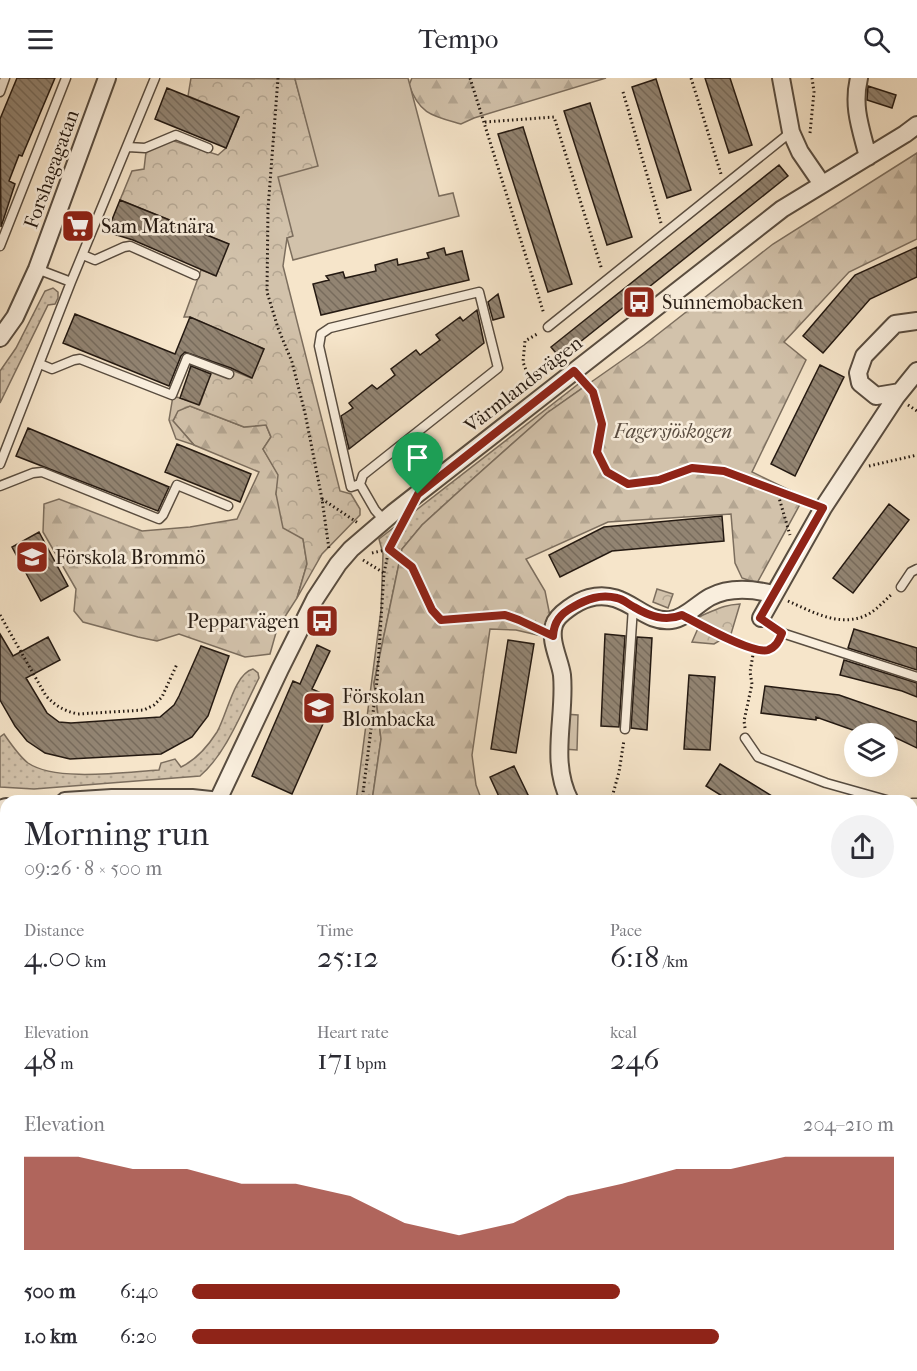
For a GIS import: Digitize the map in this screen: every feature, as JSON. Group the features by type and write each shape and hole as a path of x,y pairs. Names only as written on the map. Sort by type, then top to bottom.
{"street":[{"name":"Forshagagatan","path":"0,338 15,317 37,269 107,78"},
{"path":"781,78 798,130 800,152 822,184"},
{"path":"859,78 855,95 868,157"},
{"name":"Värmlandsvägen","path":"215,795 315,599 351,549 384,520 536,400 782,209 917,125"},
{"path":"900,392 876,396 860,383 858,373 864,356 895,324 917,321"},
{"path":"760,618 823,508 900,392 917,371"},
{"path":"567,795 560,765 559,743 563,709 562,673 553,636 554,624 566,611 588,598 603,596 620,598 644,613 670,620 693,610 710,597 723,592 754,589 773,594"}],"lane":[{"path":"0,92 5,78"},
{"path":"0,246 66,78"},
{"path":"0,464 154,78"},
{"path":"548,327 725,184 798,130"},
{"path":"128,147 145,148 176,135 208,148"},
{"path":"82,255 96,260 130,246 195,275"},
{"path":"37,269 71,282"},
{"path":"360,484 351,487 319,346 321,334 330,328 479,292 498,368 363,475 360,484 375,510 384,520"},
{"path":"40,364 52,369 80,359 172,395 187,358 229,374"},
{"path":"0,486 33,473 42,472 159,519 177,486 228,506"},
{"path":"901,587 911,572 917,569"},
{"path":"625,729 633,607"},
{"path":"760,618 782,633 917,677"},
{"path":"745,738 758,757 825,783 868,795"}],"path":[{"path":"278,78 268,209 267,292 292,362 305,413 330,552 338,564"},
{"path":"470,78 548,327 525,341 523,362 536,400"},
{"path":"691,78 725,184"},
{"path":"798,130 809,138 814,92 812,78"},
{"path":"624,92 664,234"},
{"path":"485,122 554,117 606,281"},
{"path":"574,371 593,392 602,424 597,452 607,472 628,484 659,480 692,468 724,471 823,508"},
{"path":"847,471 917,454"},
{"path":"777,491 789,534 803,542"},
{"path":"322,499 358,524"},
{"path":"363,795 377,681 384,573 389,549 400,528"},
{"path":"384,573 359,557 389,549"},
{"path":"389,549 412,567 432,610 441,620 505,615 553,636"},
{"path":"773,594 827,618 847,619 861,618 873,611 901,587"},
{"path":"0,615 46,696 56,706 67,712 78,714 144,710 154,705 162,697 177,664"},
{"path":"682,615 713,632 754,649 766,651 778,644 782,633"},
{"path":"745,738 744,721 752,684 750,672 754,649"},
{"path":"613,795 619,772 625,729"}],"green space":[{"path":"191,78 295,79 319,166 294,236 287,238 283,266 340,491 351,494 360,509 360,515 322,554 297,598 307,564 303,539 283,528 276,494 278,475 263,449 271,437 266,425 244,427 190,406 178,411 173,421 194,445 176,439 169,420 173,396 200,404 208,381 189,373 193,354 251,378 264,349 190,317 184,317 201,270 216,275 228,244 120,200 132,171 144,169 146,152 171,140 218,155 226,148 239,117 188,96"},
{"path":"408,78 439,196 453,193 459,216 293,260 287,238 293,236 278,177 318,166 295,79"},
{"path":"412,78 606,78 461,124 435,116 423,108 409,85"},
{"name":"Fagersjöskogen","path":"917,153 917,239 849,272 784,342 806,360 752,472 804,497 757,583 742,578 735,563 731,514 608,522 526,559 545,591 550,616 542,636 516,630 490,629 472,755 480,795 373,795 381,739 374,683 402,549 422,525 547,413 644,345 773,244"},
{"path":"53,288 58,292 58,298 55,304 48,305 0,403 0,371 16,348 45,291"},
{"path":"581,382 585,386 547,413 467,484 422,525 402,549 374,683 381,739 373,795 357,795 381,610 383,554 379,539"},
{"path":"190,406 244,427 266,425 271,437 263,449 279,475 276,494 303,539 307,564 297,598 277,629 270,654 245,657 179,634 157,641 83,622 74,611 76,589 43,532 44,504 59,499 142,531 190,527 237,519 259,472 194,445 173,421 178,410"},
{"path":"657,589 673,594 668,608 653,602"},
{"path":"740,604 731,634 714,644 692,642 699,626 690,621 729,605"},
{"path":"253,669 258,673 259,678 240,717 218,756 200,776 34,789 0,787 0,737 4,734 28,763 40,769 56,772 110,774 159,770 161,763 175,759 181,767 197,757 206,747 221,725 236,687 246,672"},
{"path":"564,714 578,715 577,750 563,749"}],"building":[{"path":"17,78 55,78 9,181 15,184 1,227 0,119"},
{"path":"705,78 730,78 752,145 729,153"},
{"path":"656,79 691,190 667,198 632,87"},
{"path":"868,86 896,95 892,108 867,100"},
{"path":"167,88 239,117 226,148 155,119"},
{"path":"590,103 632,237 607,245 564,111"},
{"path":"523,127 572,284 548,292 498,134"},
{"path":"779,165 788,176 560,358 551,347"},
{"path":"120,200 229,244 216,276 133,240 107,232"},
{"path":"917,247 917,277 870,299 823,353 803,336 855,275"},
{"path":"444,248 446,255 462,251 469,280 321,315 313,284 329,280 326,276 343,272 345,278 376,271 375,265 397,259 398,265 429,258 427,253"},
{"path":"498,294 504,317 493,320 488,302"},
{"path":"477,310 484,343 349,449 341,416 353,408 349,403 372,385 377,389 395,375 391,369 416,350 420,355 440,340 436,335 460,317 463,321"},
{"path":"75,314 175,354 190,317 264,349 252,378 185,352 181,356 169,386 63,343"},
{"path":"820,365 844,377 795,476 771,464"},
{"path":"191,366 211,374 199,405 180,398"},
{"path":"28,428 169,487 158,511 16,456"},
{"path":"177,444 251,474 240,502 165,472"},
{"path":"889,504 909,520 853,593 833,578"},
{"path":"722,516 724,541 612,551 560,577 549,555 604,527"},
{"path":"39,532 68,586 41,601 12,547"},
{"path":"854,629 917,648 917,670 848,648"},
{"path":"0,634 13,656 48,637 60,660 26,678 47,713 59,722 160,717 174,705 201,646 229,656 208,716 192,737 161,754 70,759 45,753 27,741 0,700"},
{"path":"605,634 625,636 619,727 601,726"},
{"path":"637,637 652,638 647,730 631,728"},
{"path":"508,640 534,644 516,753 491,749"},
{"path":"317,645 330,651 312,689 334,699 292,794 252,776 293,681 300,684"},
{"path":"844,660 917,683 917,697 840,675"},
{"path":"689,675 715,677 710,750 684,749"},
{"path":"765,686 839,695 917,722 917,748 898,739 898,723 844,723 844,727 816,717 816,720 761,713"},
{"path":"720,764 770,795 720,795 706,786"},
{"path":"514,766 528,795 498,795 490,777"}],"place":[{"name":"Sam Matnära","path":"78,226"},
{"name":"Sunnemobacken","path":"639,302"},
{"name":"Förskola Brommö","path":"32,557"},
{"name":"Pepparvägen","path":"322,621"},
{"name":"Förskolan Blombacka","path":"319,708"}],"route":[{"path":"574,371 593,392 602,424 597,452 607,472 628,484 659,480 692,468 724,471 823,508 760,618 782,633 778,644 766,651 754,649 713,632 682,615 670,620 658,618 644,613 620,598 603,596 588,598 566,611 554,624 553,636 505,615 441,620 432,610 412,567 389,549 418,494 574,371"}]}
